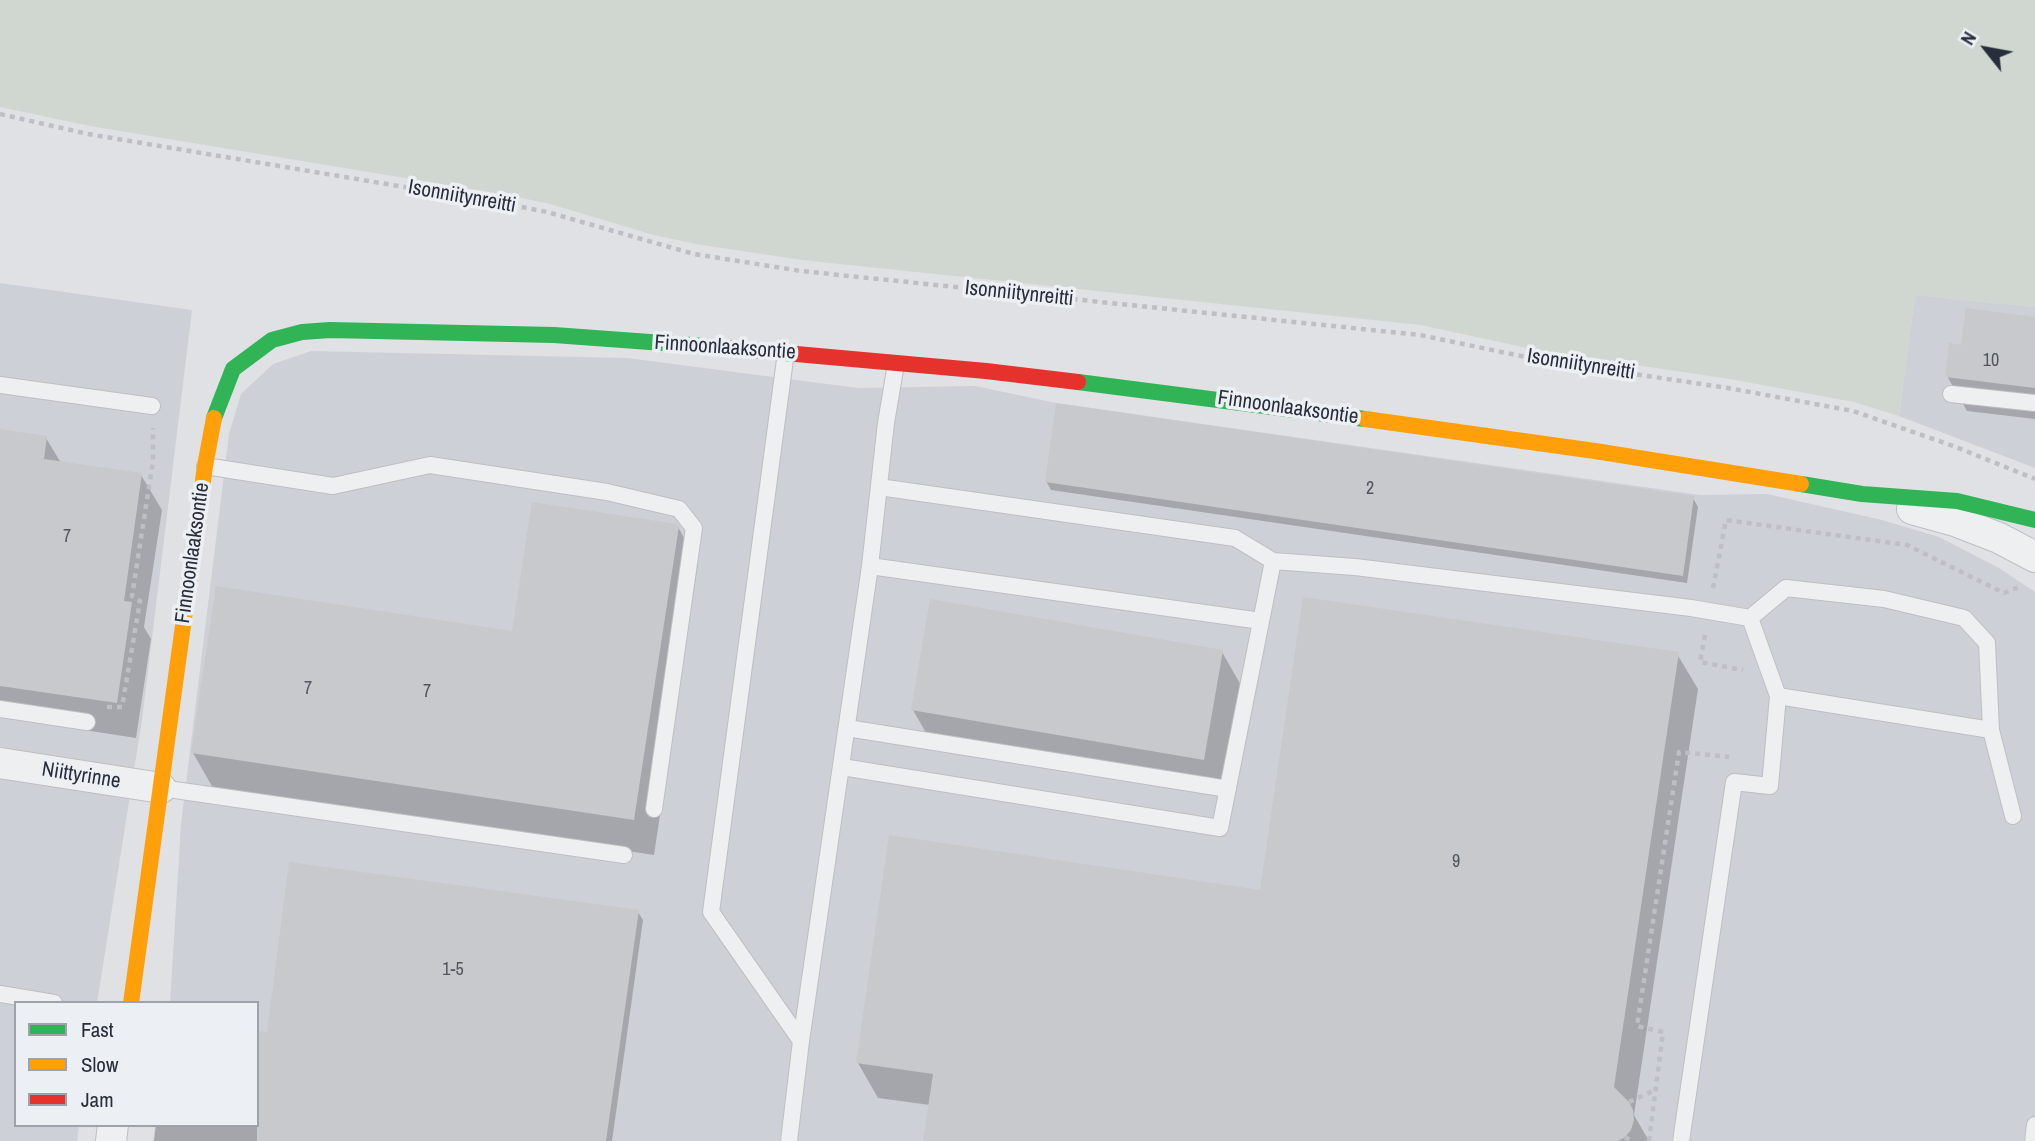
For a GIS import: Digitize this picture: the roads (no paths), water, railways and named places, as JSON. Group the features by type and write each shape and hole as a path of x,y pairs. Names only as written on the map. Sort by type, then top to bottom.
{"street":[{"name":"Finnoonlaaksontie","path":"131,1001 214,416 233,369 272,340 302,332 330,330 554,335 786,352 986,371 1240,401 1595,451 1861,494 1957,501 2035,520"},
{"name":"Finnoonlaaksontie","path":"1861,494 1955,521 1998,538 2035,557"},
{"name":"Niittyrinne","path":"0,763 161,788"}],"lane":[{"path":"786,352 711,912 801,1041"},
{"path":"789,1141 896,364"},
{"path":"0,385 152,406"},
{"path":"1951,394 2035,404"},
{"path":"205,466 333,486 430,465 607,492 679,509 694,528 654,808"},
{"path":"879,488 1235,538 1273,561 1382,571 1691,608 1750,618 1786,588 1884,599 1964,618 1987,643 1992,730 2013,816"},
{"path":"842,767 1220,828 1273,561"},
{"path":"870,566 1261,621"},
{"path":"1681,1141 1734,782 1770,786 1778,696 1750,618"},
{"path":"1778,696 1992,730"},
{"path":"0,709 87,722"},
{"path":"847,728 1228,789"},
{"path":"161,788 624,855"},
{"path":"0,994 42,1001"},
{"path":"2033,1141 2035,1125"}]}
